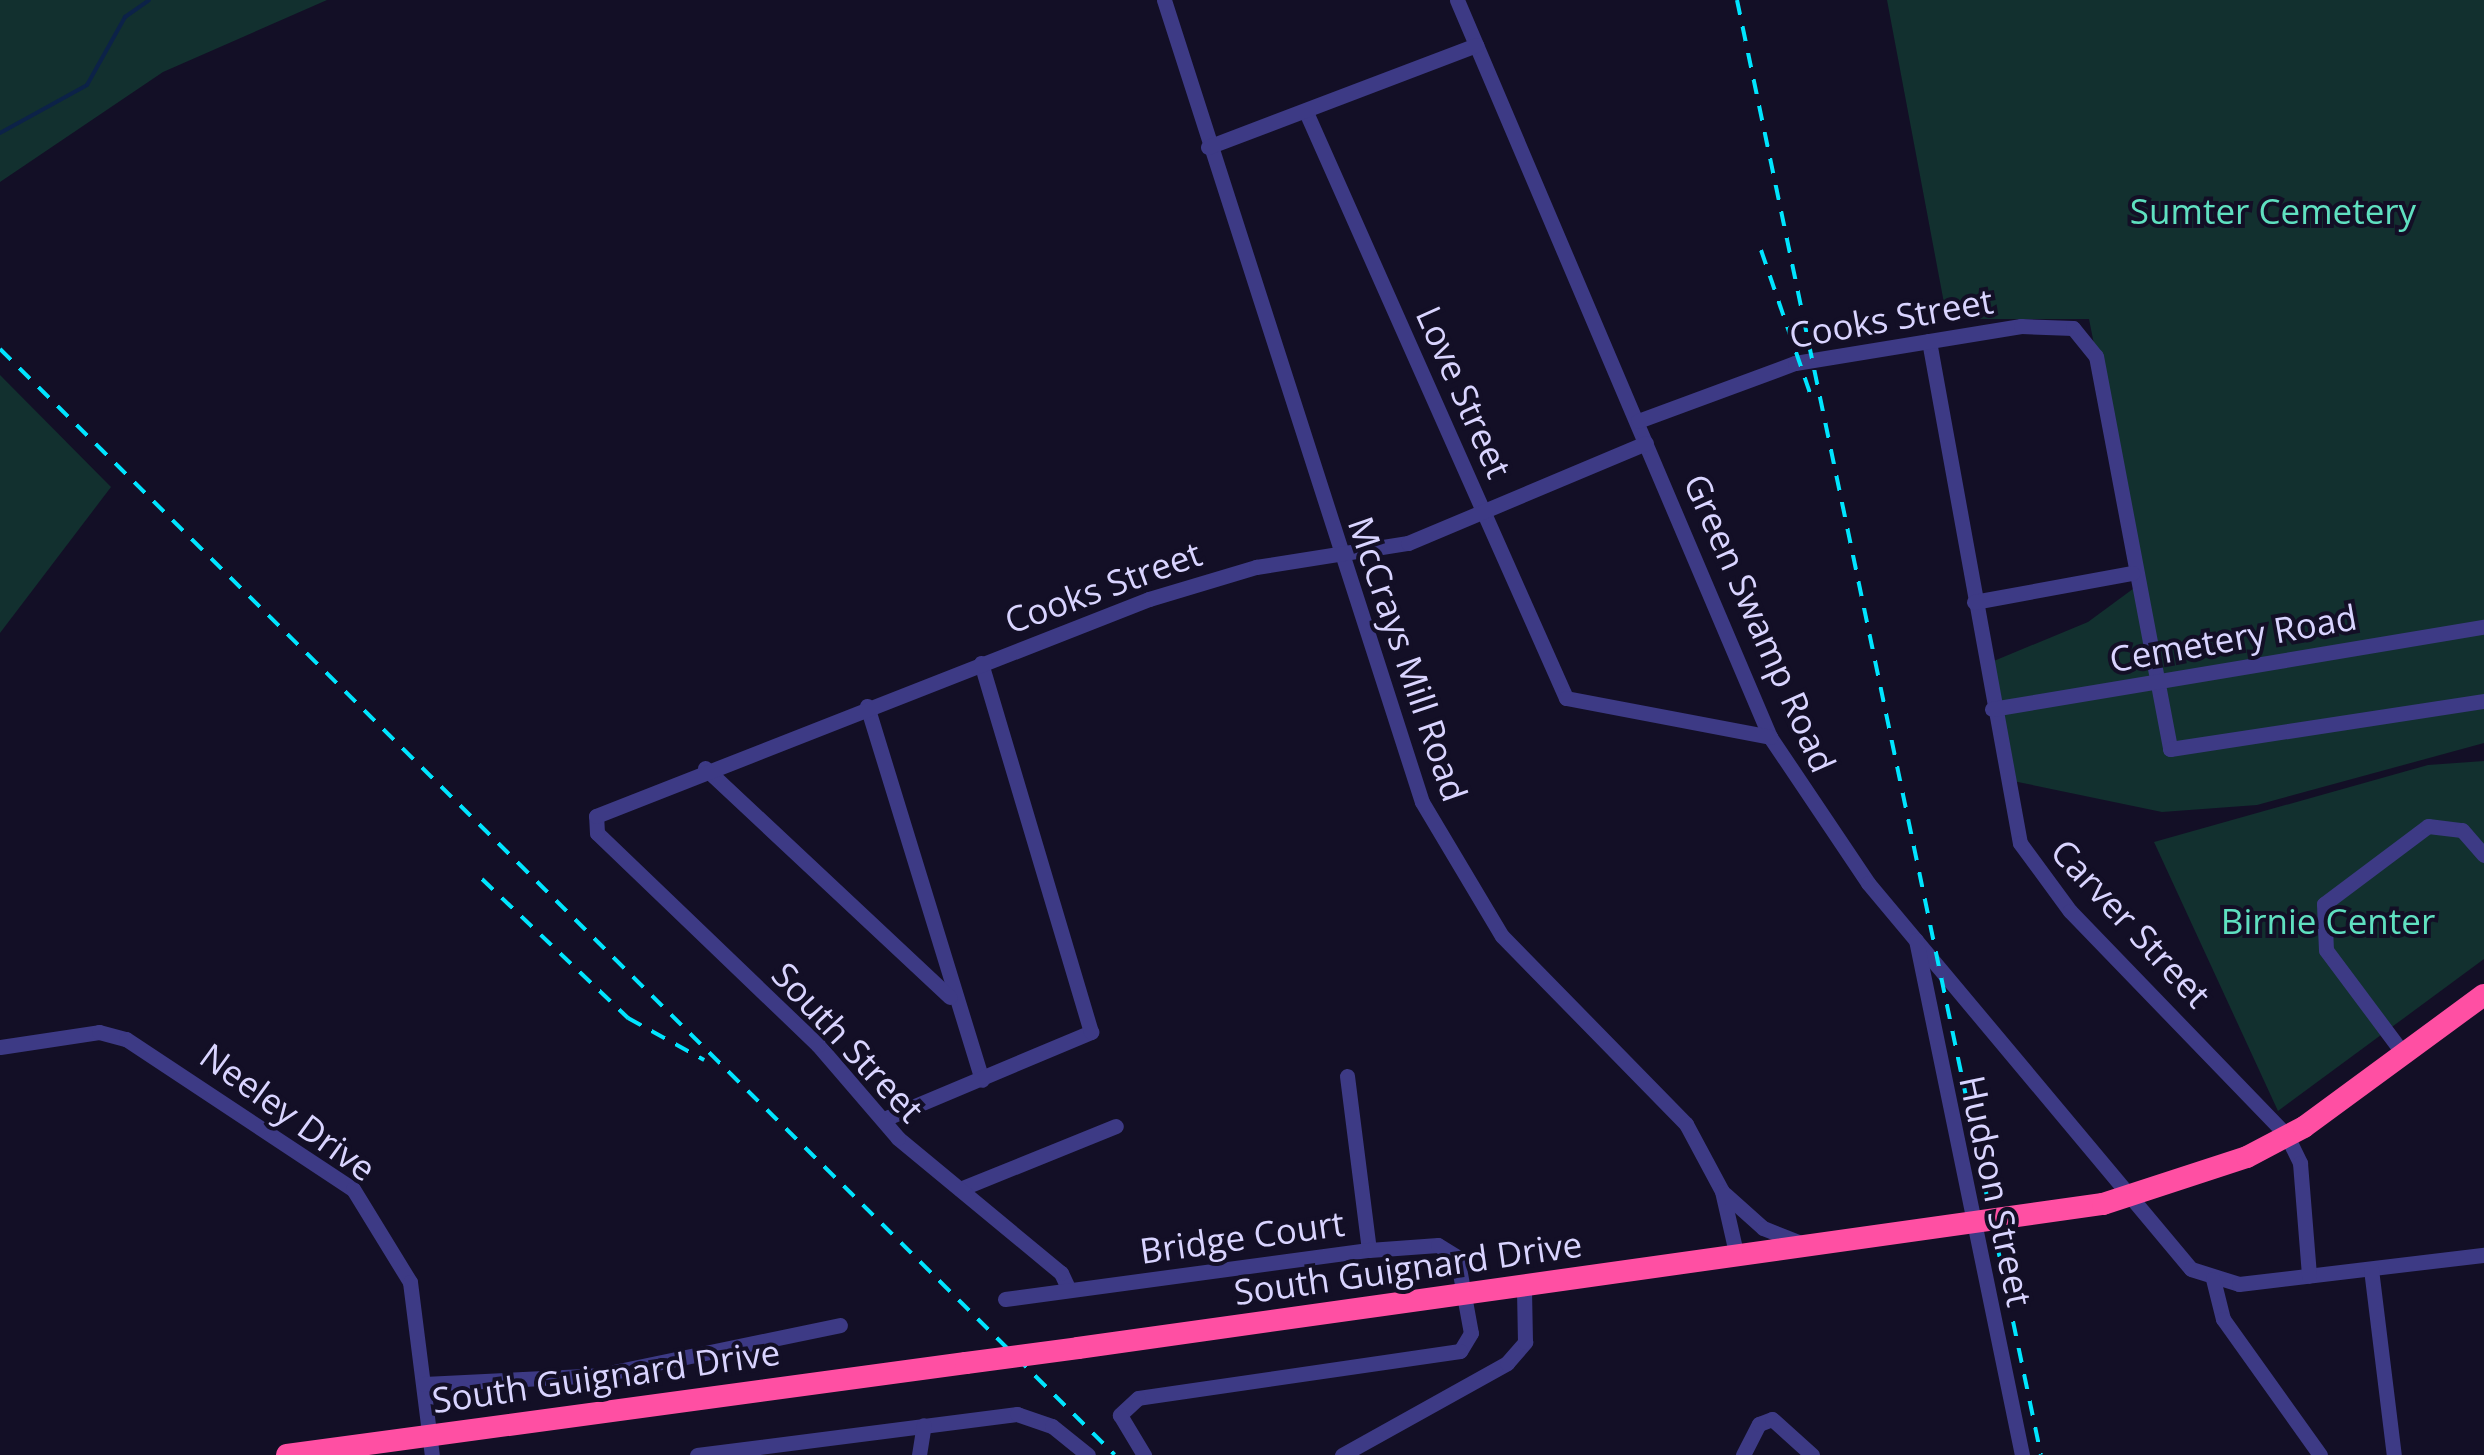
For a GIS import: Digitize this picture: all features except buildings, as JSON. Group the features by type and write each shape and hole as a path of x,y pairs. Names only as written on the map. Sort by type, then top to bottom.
{"highway":[{"name":"South Guignard Drive","path":"287,1455 431,1446 966,1363 1971,1226 2132,1196 2287,1136 2406,1056 2484,996"}],"street":[{"name":"McCrays Mill Road","path":"1164,0 1408,768 1458,871 1544,984 1686,1124 1722,1192 1737,1258"},
{"name":"Green Swamp Road","path":"1457,0 1770,737 1840,847 2132,1196 2174,1252 2213,1280"},
{"path":"1208,148 1476,45"},
{"name":"Love Street","path":"1306,112 1566,698 1770,737"},
{"name":"Cooks Street","path":"1638,421 1794,363 2039,324 2079,332 2096,356 2132,573"},
{"name":"Carver Street","path":"1929,341 2016,832 2037,875 2287,1136 2300,1162 2310,1276"},
{"name":"Cooks Street","path":"594,824 705,768 1211,578 1408,544 1646,442"},
{"path":"1974,602 2132,573 2170,749 2484,701"},
{"name":"Cemetery Road","path":"1992,709 2484,628"},
{"path":"884,1119 1091,1032 980,663"},
{"path":"868,706 950,997 982,1080"},
{"path":"705,768 950,997"},
{"name":"South Street","path":"594,824 884,1119 960,1189 1061,1272 1069,1290"},
{"path":"2406,1056 2326,950 2324,904 2428,826 2462,830 2484,854"},
{"name":"Hudson Street","path":"1916,939 1971,1226 2022,1455"},
{"name":"Neeley Drive","path":"0,1047 86,1033 126,1039 331,1171 397,1248 424,1384 431,1446"},
{"name":"Bridge Court","path":"1005,1300 1369,1250 1347,1076"},
{"path":"960,1189 1116,1126"},
{"path":"1722,1192 1763,1228 1812,1247"},
{"path":"1144,1455 1122,1428 1126,1404 1452,1354 1471,1333 1462,1266 1445,1247 1369,1250"},
{"path":"2320,1455 2223,1319 2213,1280 2310,1276 2484,1256"},
{"path":"2372,1269 2394,1455"},
{"path":"1342,1455 1521,1351 1524,1289"},
{"path":"424,1384 610,1374 840,1325"},
{"path":"697,1455 1017,1414 1052,1426 1088,1455"},
{"path":"1743,1455 1759,1424 1772,1419 1812,1455"},
{"path":"920,1455 924,1425"}],"green space":[{"path":"0,0 327,0 163,72 0,182"},
{"name":"Sumter Cemetery","path":"1887,0 2484,0 2484,743 2257,805 2162,812 2013,781 1989,663 2088,622 2141,583 2089,319 1947,319"},
{"path":"0,375 111,487 0,633"},
{"name":"Birnie Center","path":"2484,761 2484,959 2278,1111 2154,842 2428,765"}],"waterway":[{"path":"0,133 87,85 125,17 149,0"}],"railway":[{"path":"1737,0 2041,1455"},
{"path":"1761,250 1811,396"},
{"path":"0,349 1115,1455"},
{"path":"482,879 628,1018 704,1060"}]}
